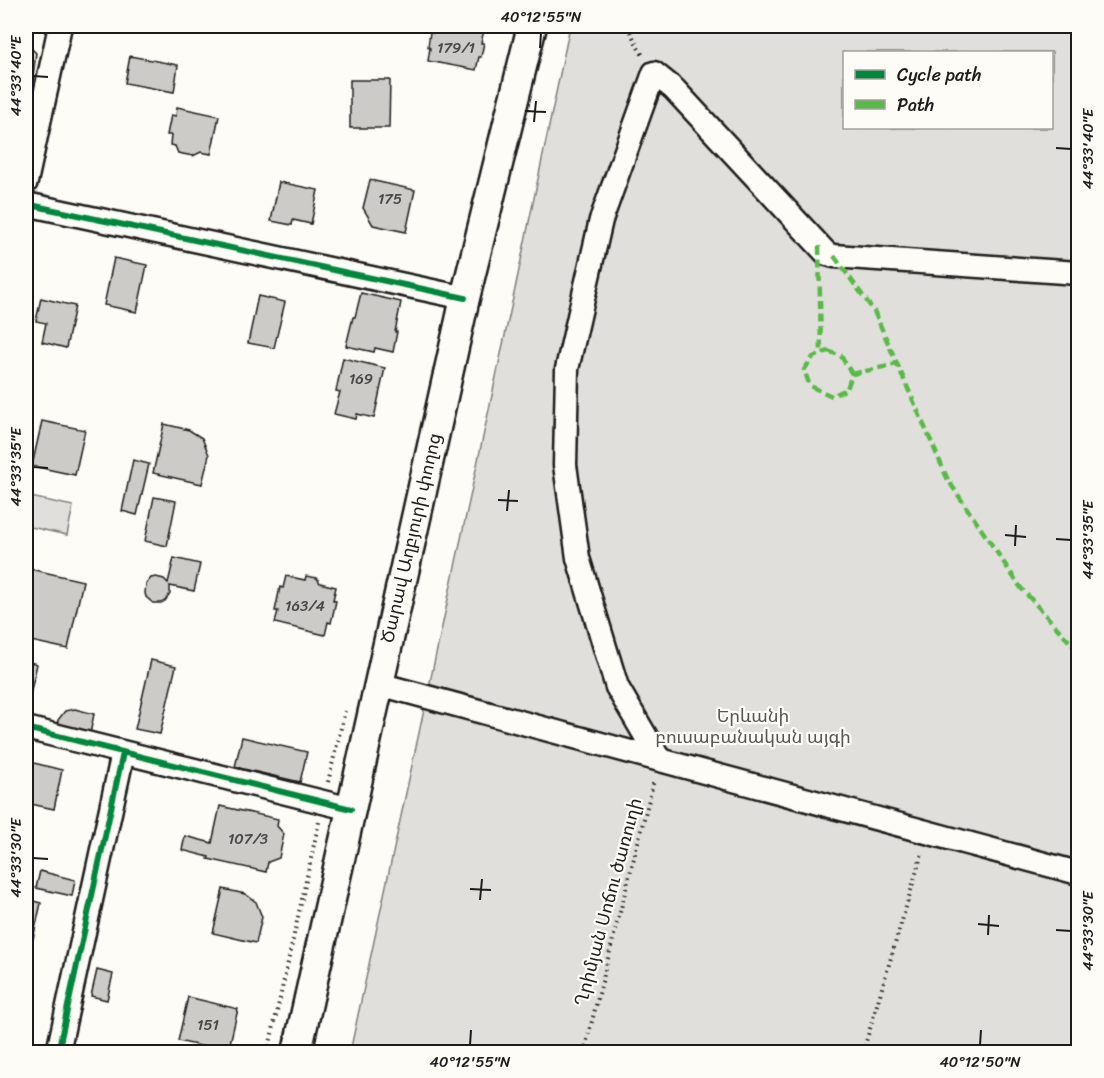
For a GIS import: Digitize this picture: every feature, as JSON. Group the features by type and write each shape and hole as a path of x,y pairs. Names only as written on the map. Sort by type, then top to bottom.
{"main road":[{"name":"Ծարավ Աղբյուրի փողոց","path":"297,1053 465,298 532,26"}],"street":[{"path":"26,182 60,26"},
{"path":"659,759 617,687 578,558 565,465 567,369 601,220 654,73 674,89 827,254 1078,273"},
{"path":"26,204 465,298"},
{"path":"379,684 1078,873"},
{"path":"26,728 351,809"},
{"path":"58,1053 123,753"}],"path":[{"path":"628,26 637,46 654,73"},
{"path":"862,1053 928,832"}],"green space":[{"name":"Երևանի բուսաբանական այգի","path":"570,26 1078,26 1078,1052 350,1052"},
{"path":"26,496 73,506 67,535 26,526"}],"building":[{"path":"434,26 484,30 481,43 484,43 476,70 428,61 430,32 433,33"},
{"path":"26,43 36,53 33,77 27,76 26,89"},
{"path":"130,56 178,65 174,92 125,83"},
{"path":"350,80 390,80 389,128 350,128"},
{"path":"177,107 219,116 211,154 201,152 193,156 178,153 175,146 170,145 171,135 167,135 171,115 176,116"},
{"path":"370,180 415,190 406,232 373,225 363,208"},
{"path":"279,182 318,190 311,224 293,220 292,225 271,221"},
{"path":"114,258 147,265 137,312 104,305"},
{"path":"361,293 401,302 393,352 375,348 374,352 346,346"},
{"path":"258,296 285,302 274,348 248,343"},
{"path":"41,298 75,306 66,348 42,342 46,323 36,321"},
{"path":"343,358 385,368 374,418 357,414 356,419 334,414 340,392 336,391"},
{"path":"42,421 85,430 75,475 32,466"},
{"path":"164,424 189,430 202,438 209,455 202,484 153,473"},
{"path":"133,460 149,464 137,515 122,511"},
{"path":"154,497 176,501 167,546 145,541"},
{"path":"174,558 200,564 194,591 170,586 170,594 165,601 153,603 146,597 146,584 151,578 156,577 168,583"},
{"path":"26,568 83,581 68,649 26,640"},
{"path":"286,576 305,580 306,576 317,578 320,583 336,587 333,600 336,601 331,623 328,622 325,635 275,623 280,587 283,588"},
{"path":"151,660 176,666 160,734 135,729"},
{"path":"26,661 37,664 30,695 26,694"},
{"path":"75,709 94,714 90,734 57,726 58,720 65,711"},
{"path":"242,737 307,752 300,782 235,767"},
{"path":"26,761 62,770 54,809 26,803"},
{"path":"220,806 278,819 277,826 284,834 279,858 268,862 266,872 208,859 209,857 182,850 185,836 212,843"},
{"path":"40,871 75,880 72,896 36,888"},
{"path":"223,889 245,894 256,902 262,917 256,943 213,933"},
{"path":"26,899 41,903 33,939 26,937"},
{"path":"26,952 30,953 27,968 34,970 30,991 26,990"},
{"path":"97,970 113,974 107,1000 91,996"},
{"path":"188,997 238,1009 228,1052 178,1041"}],"marked path":[{"path":"819,246 821,353"},
{"path":"834,256 874,311 948,480 1021,588 1078,651"},
{"path":"828,351 841,356 852,374 847,389 832,396 810,386 804,370 813,357 828,351"},
{"path":"852,374 897,364"}],"cycle path":[{"path":"26,204 465,298"},
{"path":"26,728 351,809"},
{"path":"58,1052 123,753"}]}
